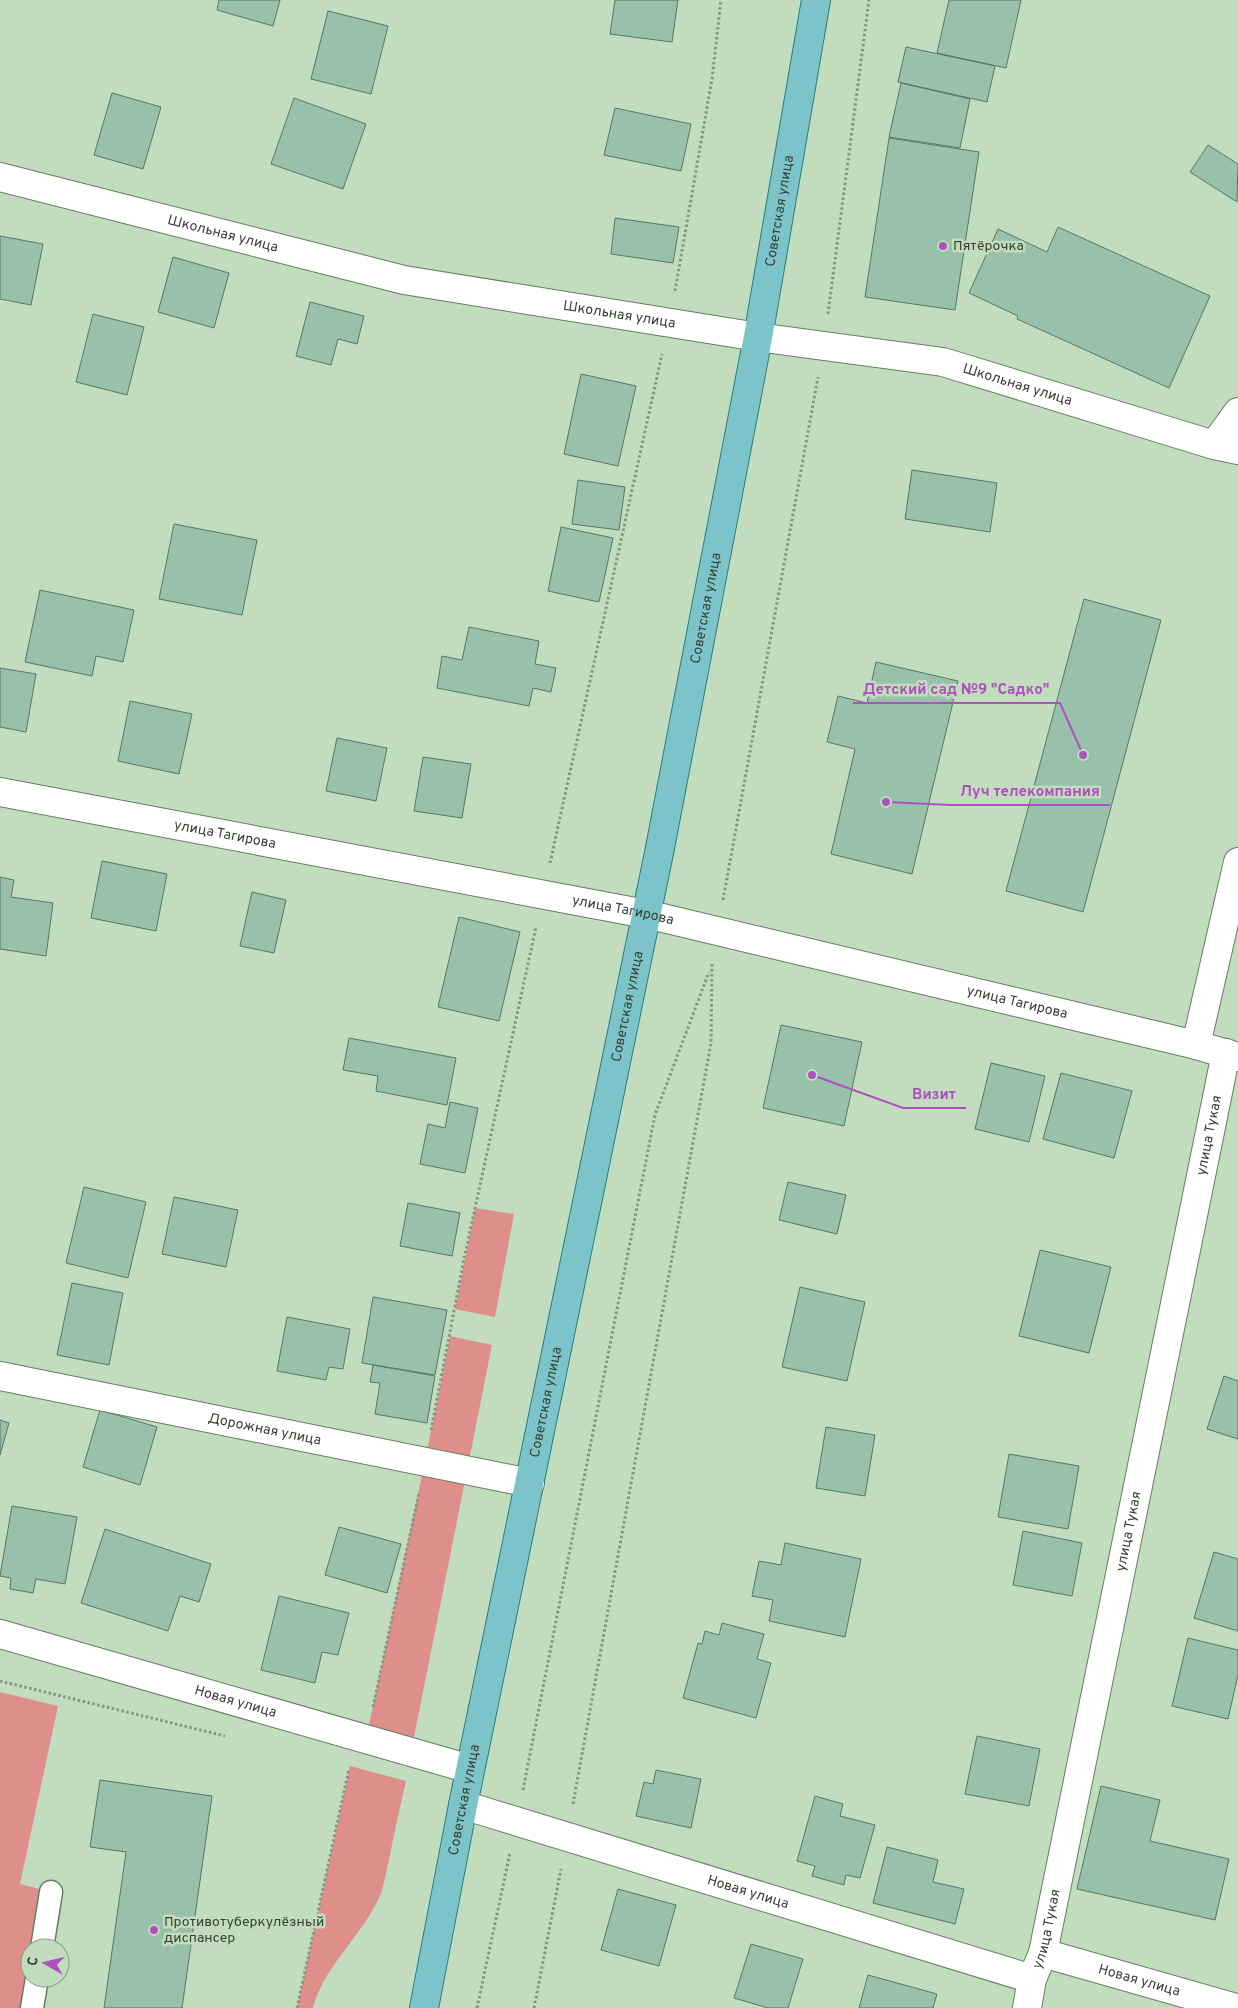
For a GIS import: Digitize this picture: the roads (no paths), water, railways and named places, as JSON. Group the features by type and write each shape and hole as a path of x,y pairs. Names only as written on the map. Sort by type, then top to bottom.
{"main road":[{"name":"Советская улица","path":"424,2008 470,1769 646,914 758,337 816,0"}],"street":[{"name":"Школьная улица","path":"0,177 404,280 758,337 942,362 1226,448"},
{"path":"1226,448 1238,412"},
{"name":"улица Тагирова","path":"0,792 646,914 1232,1055"},
{"path":"1196,1045 1238,862"},
{"name":"улица Тукая","path":"1027,2008 1032,1979 1043,1953 1232,1055"},
{"name":"Дорожная улица","path":"0,1376 530,1483"},
{"name":"Новая улица","path":"0,1634 470,1769"},
{"name":"Новая улица","path":"463,1805 1032,1979"},
{"name":"Новая улица","path":"1043,1953 1236,2008"}],"lane":[{"path":"44,1938 51,1892"},
{"path":"32,2008 35,1988"}],"place":[{"name":"Пятёрочка","path":"943,246"},
{"name":"Детский сад №9 \"Садко\"","path":"1083,755"},
{"name":"Луч телекомпания","path":"886,802"},
{"name":"Визит","path":"812,1075"},
{"name":"Противотуберкулёзный диспансер","path":"154,1930"}]}
